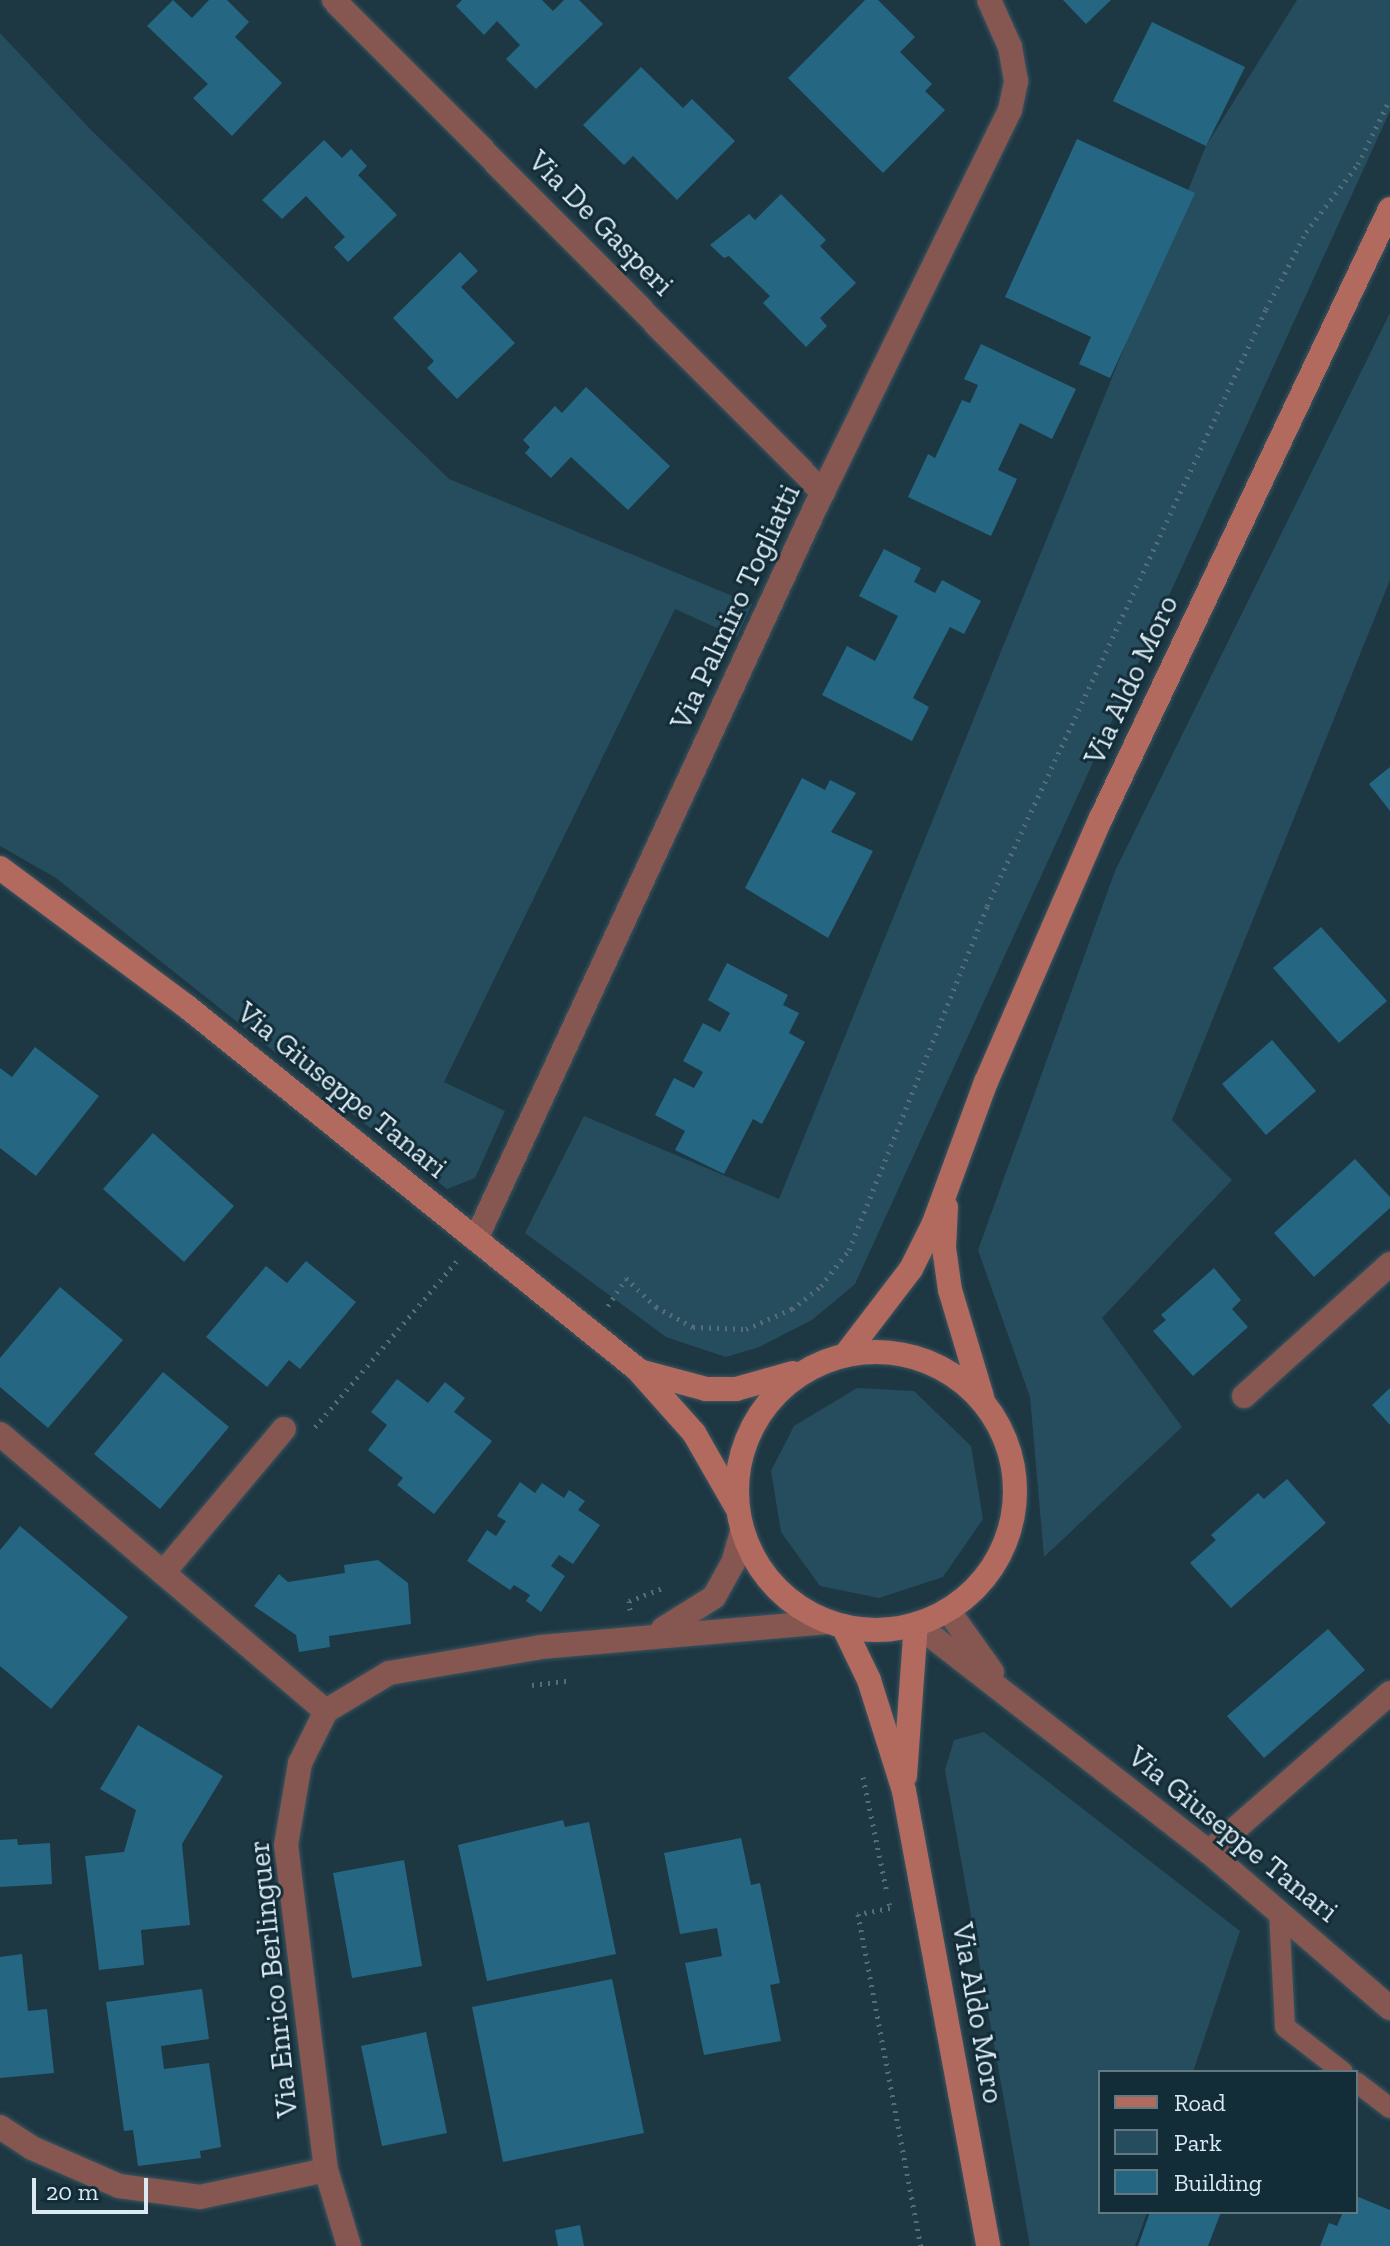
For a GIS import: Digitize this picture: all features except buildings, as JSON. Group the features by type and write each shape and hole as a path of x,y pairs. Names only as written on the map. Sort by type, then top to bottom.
{"main road":[{"name":"Via Aldo Moro","path":"846,1354 911,1269 950,1187 986,1082 1101,818 1390,209"},
{"name":"Via Giuseppe Tanari","path":"0,868 186,1006 637,1369 694,1433 740,1520"},
{"name":"Via Aldo Moro","path":"950,1187 944,1248 950,1290 984,1403"},
{"path":"885,1351 922,1359 956,1376 984,1403 1002,1432 1013,1464 1012,1520 996,1562 975,1589 948,1610 916,1624 880,1630 835,1624 774,1586 740,1520 738,1467 751,1428 775,1393 808,1368 846,1354 885,1351"},
{"name":"Via Giuseppe Tanari","path":"637,1369 675,1385 736,1389 808,1368"},
{"name":"Via Aldo Moro","path":"835,1624 869,1680 904,1791 988,2246"},
{"name":"Via Aldo Moro","path":"904,1791 916,1624"}],"street":[{"name":"Via De Gasperi","path":"334,0 823,492"},
{"name":"Via Palmiro Togliatti","path":"476,1239 823,492 1010,110 1016,81 1010,47 989,0"},
{"path":"1244,1396 1390,1264"},
{"path":"163,1573 284,1429"},
{"path":"0,1434 326,1711 389,1673 642,1636 835,1624"},
{"path":"642,1636 691,1616 714,1597 733,1563 740,1520"},
{"name":"Via Giuseppe Tanari","path":"948,1610 998,1680 1033,1714"},
{"name":"Via Giuseppe Tanari","path":"916,1624 1209,1852 1390,2008"},
{"path":"1209,1852 1390,1693"},
{"name":"Via Enrico Berlinguer","path":"326,1711 300,1763 286,1845 326,2170 349,2246"},
{"path":"0,2127 32,2148 119,2186 200,2197 326,2170"}],"lane":[{"path":"1279,1912 1285,2027 1340,2070"},
{"path":"1358,2084 1390,2108"}],"path":[{"path":"587,1329 626,1278 656,1307 693,1327 746,1329 792,1309 821,1286 849,1250 987,906 1266,309 1306,232 1358,164 1390,99"},
{"path":"284,1429 310,1432 476,1239"},
{"path":"642,1636 629,1601 673,1585"},
{"path":"532,1685 577,1679"},
{"path":"861,1769 890,1908 858,1914 921,2246"}],"green space":[{"path":"1297,0 1390,0 1390,111 855,1284 812,1320 759,1347 726,1357 666,1337 525,1233 584,1116 779,1199 1206,146"},
{"path":"0,33 91,130 449,479 752,604 737,637 675,609 444,1082 505,1111 475,1178 447,1189 56,878 0,846"},
{"path":"1390,313 1390,580 1172,1120 1232,1180 1102,1318 1182,1427 1044,1557 1030,1397 978,1250 1115,871"},
{"path":"857,1388 914,1391 971,1446 983,1519 943,1577 879,1598 820,1586 781,1532 771,1471 794,1426"},
{"path":"984,1732 1240,1931 1194,2070 1098,2070 1098,2214 1146,2214 1135,2246 1030,2246 945,1770 954,1740"}]}
